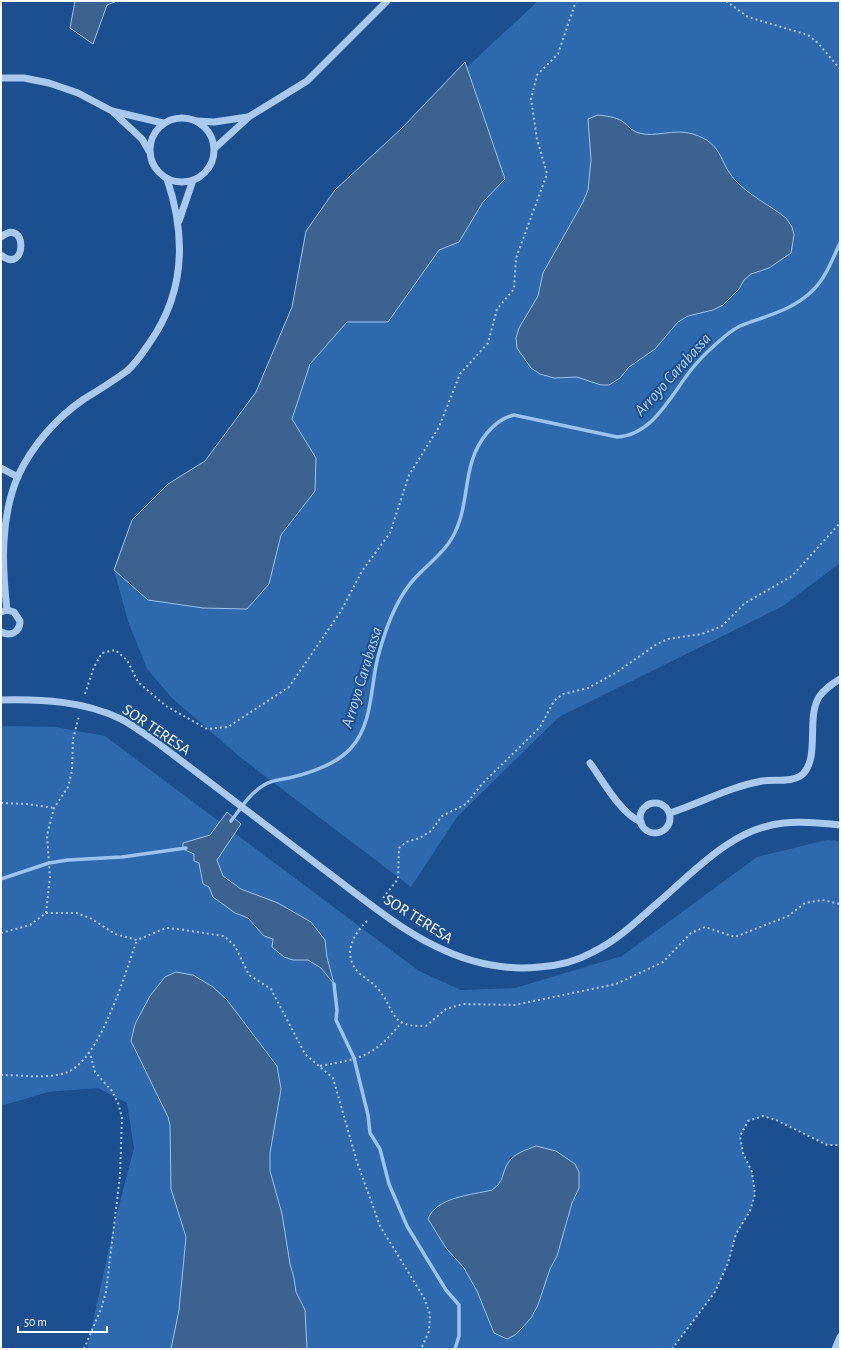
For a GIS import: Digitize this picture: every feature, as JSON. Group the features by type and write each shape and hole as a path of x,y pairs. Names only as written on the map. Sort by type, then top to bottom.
{"street":[{"path":"214,148 250,116 307,81 388,1"},
{"path":"1,78 24,78 49,83 78,93 112,111 163,123"},
{"path":"112,111 142,139 149,151 154,167 167,179 180,182 193,180 202,175 209,168 214,158 212,137 206,128 197,121"},
{"path":"149,151 151,140 155,131 163,123 180,117 197,121 214,122 250,116"},
{"path":"1,632 5,634 13,634 20,625 17,614 4,611 2,569 6,520 18,477 40,440 54,424 84,400 128,370 154,337 166,315 176,289 180,257 179,222 167,179"},
{"path":"179,222 193,180"},
{"path":"1,237 6,234 14,234 20,239 22,248 15,257 6,258 1,255"},
{"path":"1,468 18,477"},
{"path":"670,813 692,806 725,790 762,781 797,779 808,767 811,754 814,709 819,697 828,687 840,679"},
{"name":"SOR TERESA","path":"1,700 47,700 69,703 106,713 136,728 398,925 447,953 469,961 509,969 545,967 562,963 591,953 609,943 721,848 743,835 758,829 785,822 840,825"},
{"path":"590,763 632,819 641,822 649,831 660,832 668,824 670,813"},
{"path":"641,822 642,811 650,804 662,804 670,813"},
{"path":"835,1349 840,1337"}],"path":[{"path":"86,694 94,667 102,653 115,650 127,660 138,682 166,706 207,729 228,728 289,687 341,611 362,571 390,534 408,475 439,427 460,374 488,342 497,309 514,289 516,258 547,174 537,139 531,99 537,75 558,54 576,1"},
{"path":"726,1 748,18 808,35 818,43 840,70"},
{"path":"383,898 398,879 399,848 406,842 420,838 432,831 442,816 466,804 482,784 540,727 554,701 563,694 588,688 617,672 657,644 668,639 702,634 722,626 745,603 792,576 840,523"},
{"path":"46,913 50,877 46,835 54,808 68,787 72,772 73,739 79,716"},
{"path":"1,803 27,804 54,808"},
{"path":"1,933 30,925 46,913 77,913 92,919 114,934 137,940 166,928 208,932 224,936 235,946 249,975 271,989 305,1054 333,1078 357,1162 380,1226 424,1298 430,1314 429,1331 421,1349"},
{"path":"1,1075 64,1073 79,1066 90,1053 107,1020 137,940"},
{"path":"320,1066 346,1061 362,1056 379,1048 402,1022"},
{"path":"84,1349 101,1309 106,1292 120,1176 122,1117 118,1102 112,1091 95,1072 90,1053"},
{"path":"672,1349 715,1292 728,1263 736,1234 750,1211 755,1194 752,1172 743,1153 740,1136 748,1121 763,1116 776,1120 828,1145 840,1145"}],"shaded area":[{"path":"75,1 117,1 107,5 93,44 70,28"},
{"path":"538,1 840,1 840,563 783,606 559,717 457,817 411,887 240,757 172,698 147,669 128,621 114,570 132,520 168,484 205,461 256,392 292,307 306,231 335,190"},
{"path":"465,62 505,179 483,202 459,242 439,250 388,322 347,322 310,364 292,419 316,458 315,491 281,535 269,584 247,609 203,608 148,600 114,570 132,520 168,484 205,461 256,392 292,307 306,231 335,190 401,129"},
{"path":"598,115 619,120 639,133 652,134 686,132 703,138 715,148 730,173 740,185 786,218 792,227 794,235 791,253 769,268 751,274 723,305 713,310 688,316 678,322 655,349 629,367 620,378 609,385 601,385 577,377 554,378 540,374 531,368 517,348 516,338 519,328 538,296 543,273 583,202 588,190 591,160 588,119"},
{"path":"1,726 56,727 105,736 419,971 461,990 515,988 622,956 757,857 827,840 840,841 840,1145 827,1145 776,1120 763,1116 748,1121 740,1136 743,1153 752,1172 755,1194 750,1211 736,1234 728,1263 715,1292 672,1349 87,1349 115,1221 134,1148 127,1103 98,1088 48,1092 1,1106"},
{"path":"227,812 241,824 217,860 223,876 241,889 278,903 311,922 325,940 327,957 334,984 321,968 308,960 293,960 284,957 272,947 273,939 264,936 248,918 235,913 213,897 209,887 203,884 199,863 194,861 194,854 183,849 183,843 210,835"},
{"path":"176,972 193,975 213,987 227,1000 277,1066 281,1089 270,1153 270,1171 282,1214 296,1292 305,1310 307,1349 171,1349 179,1310 186,1237 171,1189 170,1125 168,1117 131,1041 135,1024 150,996 165,977"},
{"path":"536,1146 556,1151 575,1164 579,1172 579,1188 572,1203 557,1256 550,1269 538,1305 531,1318 522,1328 515,1335 507,1339 494,1333 477,1291 464,1268 446,1248 428,1219 432,1212 446,1201 492,1190 499,1184 506,1167 514,1157 520,1152"}],"waterway":[{"name":"Arroyo Carabassa","path":"231,821 250,797 267,783 289,778 323,767 345,754 358,738 368,715 376,665 385,633 393,613 409,585 440,554 452,538 462,512 469,471 473,458 479,445 493,427 502,420 514,415 617,437 630,435 651,422 668,402 691,370 714,346 734,329 795,304 811,292 824,276 840,243"},
{"name":"Arroyo Carabassa","path":"1,879 49,863 68,860 122,857 186,848"},
{"path":"334,984 337,1010 336,1020 354,1058 368,1115 370,1133 380,1149 389,1184 407,1226 446,1290 459,1305 459,1336 455,1349"}]}
